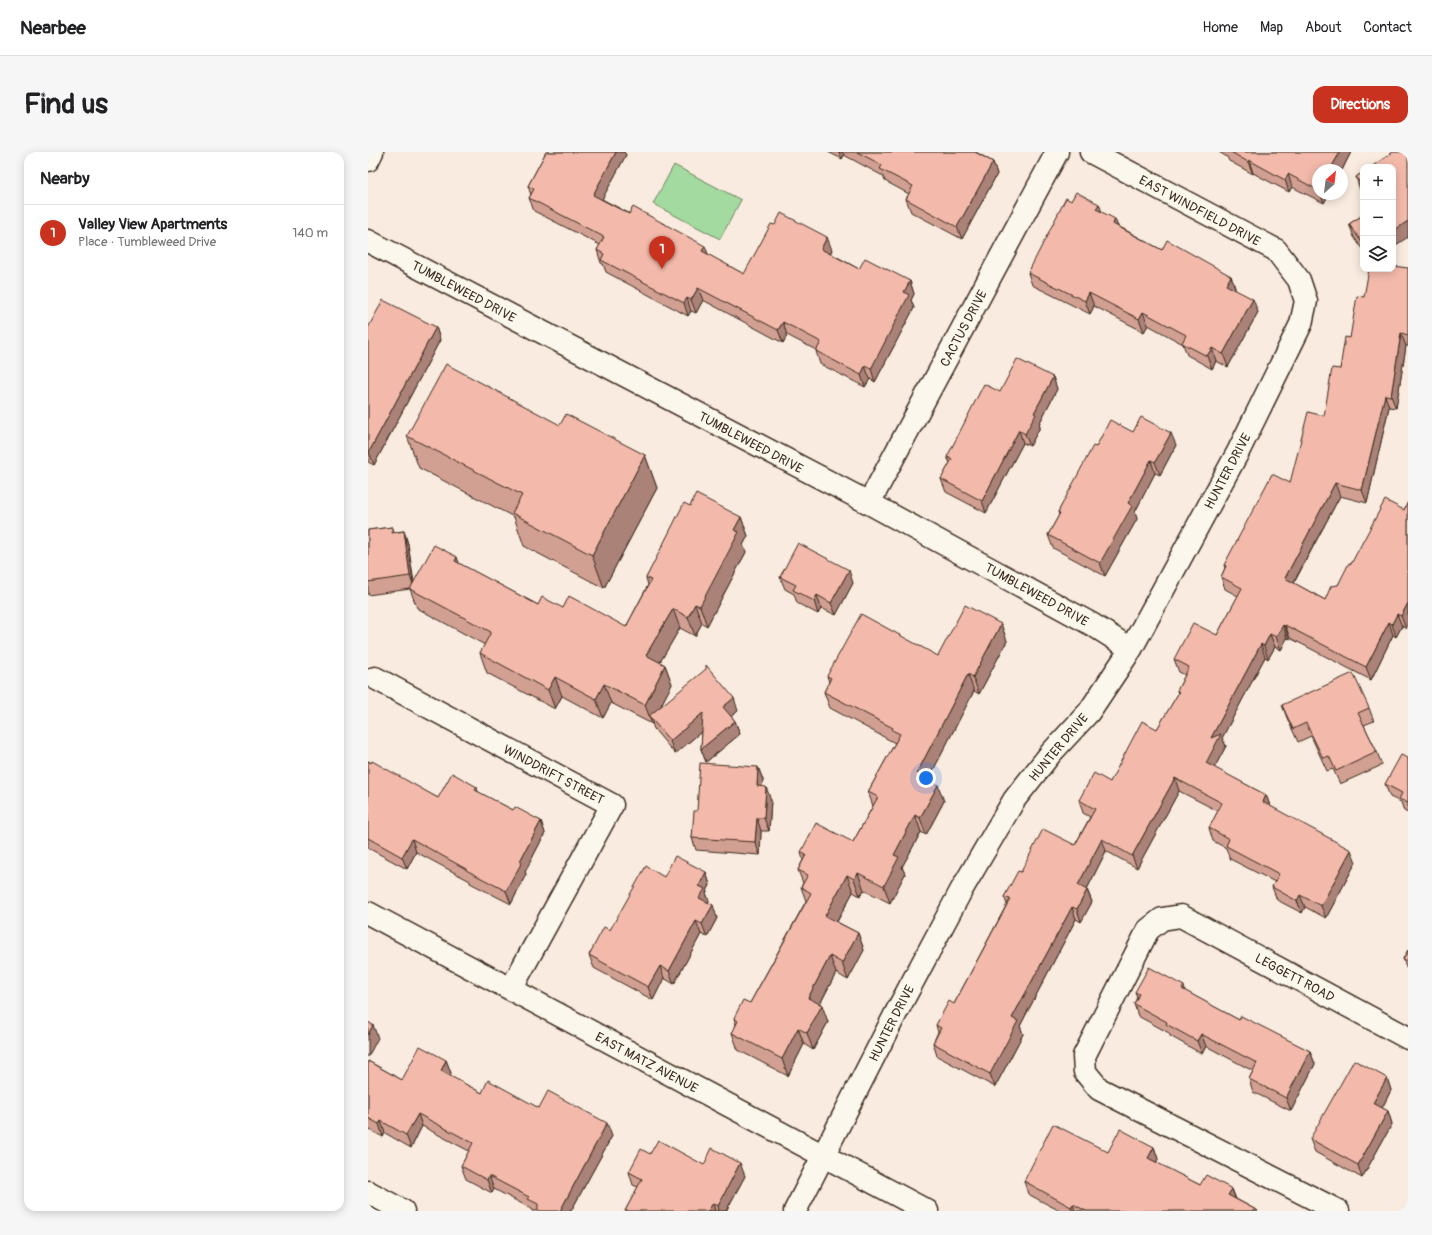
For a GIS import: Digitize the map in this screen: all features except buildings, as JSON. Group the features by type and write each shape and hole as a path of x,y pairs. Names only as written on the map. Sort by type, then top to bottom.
{"street":[{"path":"368,160 372,152"},
{"name":"CACTUS DRIVE","path":"870,503 1057,152"},
{"name":"EAST WINDFIELD DRIVE","path":"1091,152 1276,250 1299,280"},
{"name":"TUMBLEWEED DRIVE","path":"368,241 870,503 1093,625 1131,650"},
{"name":"HUNTER DRIVE","path":"795,1211 896,1013 962,889 1014,800 1051,753 1088,712 1131,650 1238,452 1301,324 1306,302 1299,280"},
{"name":"WINDDRIFT STREET","path":"375,678 612,805 511,989"},
{"name":"EAST MATZ AVENUE","path":"368,913 927,1211"},
{"name":"LEGGETT ROAD","path":"1338,1211 1099,1089 1085,1072 1084,1056 1148,930 1162,919 1181,916 1408,1038"},
{"path":"368,1192 403,1211"}],"green space":[{"path":"674,165 741,200 720,239 653,204"}],"place":[{"name":"Valley View Apartments","path":"662,269"}]}
